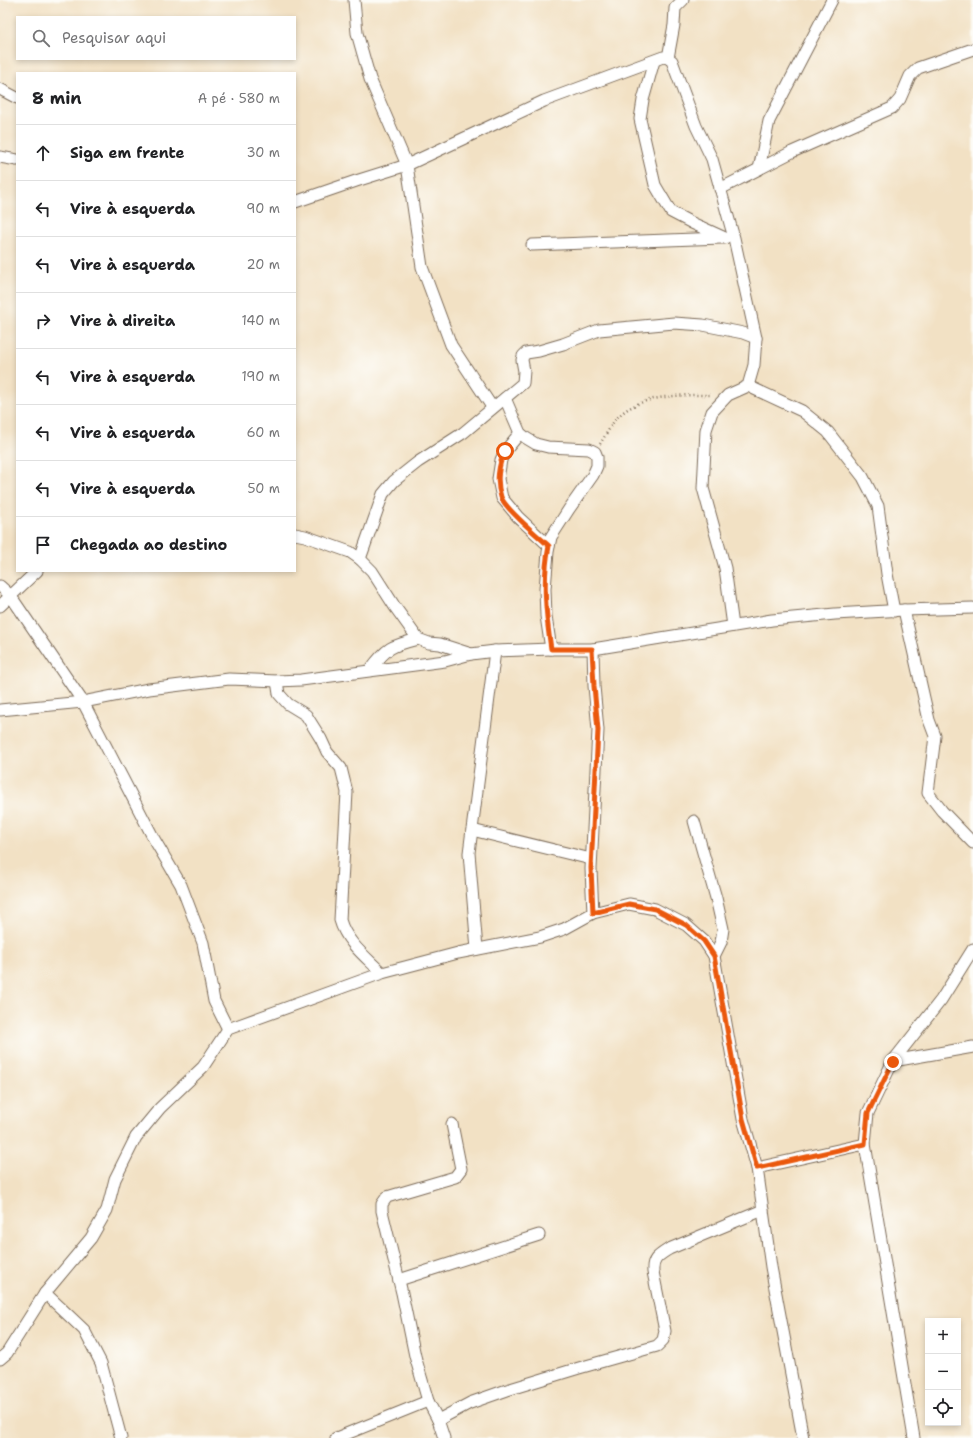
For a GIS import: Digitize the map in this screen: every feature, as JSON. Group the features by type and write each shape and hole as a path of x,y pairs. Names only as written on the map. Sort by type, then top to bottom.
{"street":[{"path":"354,0 357,33 370,79 407,165 422,267 452,345 492,407"},
{"path":"668,58 674,25 675,8 683,0"},
{"path":"758,169 769,121 832,0"},
{"path":"720,189 792,152 892,108 900,99 910,76 918,68 973,49"},
{"path":"296,202 407,165 544,101 663,57 672,61 696,126 712,159 730,238 756,338 754,364 748,386 728,396 712,412 706,430 703,488 725,568 733,626"},
{"path":"654,60 643,100 640,119 655,185 671,212 692,223 730,238"},
{"path":"0,89 16,97"},
{"path":"0,157 16,160"},
{"path":"532,245 730,238"},
{"path":"360,559 383,494 394,481 418,462 463,433 492,407 523,383 524,371 522,360 526,353 539,352 599,330 674,323 703,325 743,333 756,338"},
{"path":"748,386 802,411 828,432 863,477 878,506 887,574 899,610 929,720 935,736 928,792 942,811 973,842"},
{"path":"505,398 520,432 526,438 536,444 548,447 589,448 595,452 597,457 597,466 593,475 551,537 549,546 546,596 546,616 551,649"},
{"path":"520,432 505,451 501,460 498,479 502,498 518,517 549,546"},
{"path":"296,534 342,549 360,559 372,571 418,639"},
{"path":"0,606 36,572"},
{"path":"0,586 10,595 83,702 154,839 181,885 203,943 214,1001 228,1029"},
{"path":"0,710 83,702 149,689 229,679 277,681 301,680 445,661 472,654 495,651 592,649 772,620 899,610 973,608"},
{"path":"370,670 382,655 394,645 418,639 472,654"},
{"path":"592,649 598,730 591,859 593,913"},
{"path":"477,949 469,853 495,651"},
{"path":"277,681 279,694 288,704 306,715 327,752 341,768 347,792 340,920 343,931 350,941 382,973"},
{"path":"694,821 716,898 723,929 721,942 714,956"},
{"path":"472,830 591,859"},
{"path":"0,1359 7,1353 45,1293 91,1238 107,1210 115,1179 136,1137 160,1108 203,1067 228,1029 382,973 458,952 540,937 564,929 593,913 629,904 655,909 686,925 704,941 714,956 743,1119 757,1168 772,1267 803,1438"},
{"path":"914,1438 865,1144 868,1113 893,1062 941,1000 973,949"},
{"path":"893,1062 973,1047"},
{"path":"444,1438 438,1420 428,1401 415,1356 399,1280 382,1211 382,1204 387,1197 455,1177 459,1173 461,1169 452,1124"},
{"path":"757,1168 865,1144"},
{"path":"438,1420 470,1403 507,1390 657,1346 663,1340 665,1331 652,1264 658,1256 668,1248 763,1210"},
{"path":"399,1280 539,1235"},
{"path":"45,1293 84,1330 101,1363 121,1438"},
{"path":"336,1438 428,1401"}],"path":[{"path":"595,452 616,420 631,408 663,396 728,396"}],"route":[{"path":"505,451 501,460 498,479 502,498 518,517 549,546 546,616 551,649 592,649 598,730 591,868 593,913 629,904 655,909 686,925 704,941 714,956 743,1119 757,1168 865,1144 868,1113 893,1062"}]}
